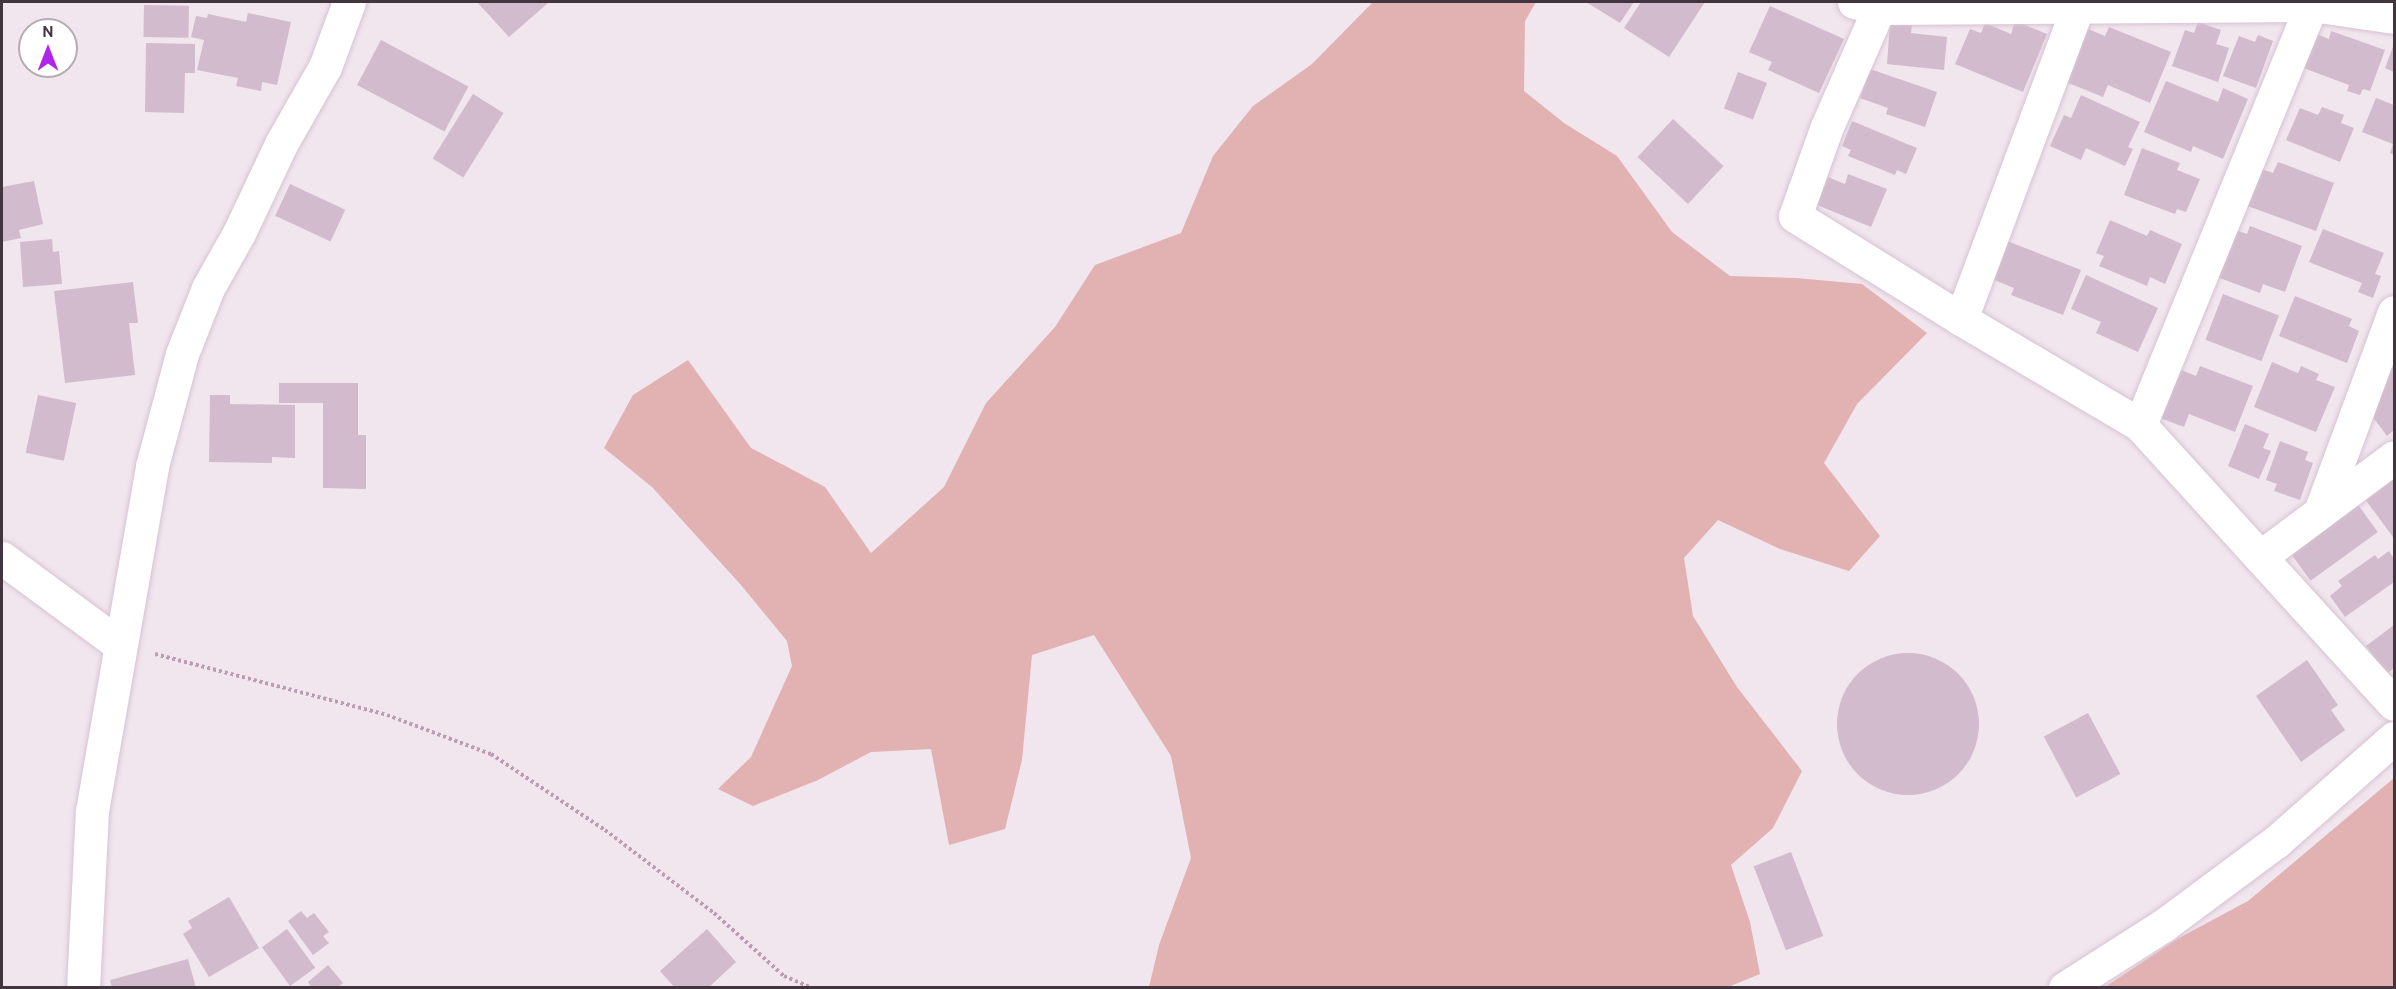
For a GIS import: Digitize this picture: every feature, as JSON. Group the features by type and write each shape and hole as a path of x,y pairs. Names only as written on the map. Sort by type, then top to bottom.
{"street":[{"path":"83,987 92,811 152,466 182,354 208,288 239,233 281,144 325,67 349,2"},
{"path":"2140,425 2313,3"},
{"path":"2394,17 2313,3 2077,8 1867,4 1795,216 1961,319 2140,425 2394,704"},
{"path":"1961,319 2077,8"},
{"path":"2320,512 2394,312"},
{"path":"2260,557 2394,457"},
{"path":"2,558 120,645"},
{"path":"2065,987 2164,925 2277,841 2394,738"}],"path":[{"path":"120,645 387,715 491,754 605,830 714,913 784,976 812,987"}],"shaded area":[{"path":"1373,2 1536,2 1525,21 1524,91 1564,123 1617,156 1672,232 1730,276 1796,278 1862,284 1927,333 1857,404 1824,463 1880,536 1849,571 1780,549 1718,520 1684,558 1693,616 1737,687 1802,771 1773,828 1731,865 1750,922 1760,974 1728,987 1149,987 1159,945 1191,858 1171,756 1094,635 1032,655 1022,760 1005,829 949,845 931,749 871,752 818,780 753,806 718,789 751,757 792,666 787,641 741,585 652,487 604,448 633,395 688,360 751,448 825,487 871,553 944,487 986,403 1055,327 1095,265 1181,233 1213,156 1253,106 1312,64"},
{"path":"2394,778 2394,987 2105,987 2177,939 2248,901"}],"building":[{"path":"477,2 547,2 548,3 509,37"},
{"path":"1586,2 1634,2 1620,23"},
{"path":"1641,2 1705,2 1669,57 1624,28"},
{"path":"144,5 189,6 188,38 143,37"},
{"path":"1770,6 1844,39 1819,93 1768,70 1772,62 1749,52"},
{"path":"248,13 291,22 277,85 262,82 261,91 236,86 238,78 197,70 204,40 191,37 196,16 207,18 208,14 246,22"},
{"path":"2015,21 2047,34 2023,92 1955,64 1970,29 1981,33 1985,23 2011,34"},
{"path":"2198,22 2221,30 2216,44 2229,48 2218,82 2172,66 2185,30 2194,33"},
{"path":"1890,23 1912,25 1911,33 1947,37 1944,70 1887,64"},
{"path":"2109,27 2171,52 2150,103 2108,85 2103,97 2066,82 2088,29 2105,36"},
{"path":"2331,31 2385,50 2370,91 2363,89 2360,95 2347,91 2349,85 2301,67 2314,33 2329,39"},
{"path":"2258,35 2273,41 2256,88 2223,76 2239,36 2255,42"},
{"path":"381,40 468,86 444,132 357,85"},
{"path":"146,43 195,44 195,73 185,73 184,113 145,112"},
{"path":"2394,44 2394,72 2385,68"},
{"path":"1870,69 1937,92 1925,127 1886,114 1888,108 1860,98"},
{"path":"1738,72 1767,83 1753,120 1724,108"},
{"path":"2166,81 2218,102 2223,88 2248,99 2223,159 2193,146 2191,152 2144,132"},
{"path":"473,94 504,113 463,178 433,158"},
{"path":"2081,95 2140,122 2128,147 2133,149 2125,166 2086,148 2081,160 2050,146 2064,115 2071,118"},
{"path":"2376,98 2394,105 2394,155 2390,153 2393,144 2362,132"},
{"path":"2322,107 2344,115 2341,123 2354,128 2340,162 2286,140 2300,108 2318,115"},
{"path":"1673,119 1723,166 1688,204 1638,157"},
{"path":"1852,121 1917,148 1906,174 1897,170 1895,175 1848,156 1851,150 1842,146"},
{"path":"2142,148 2180,163 2177,170 2200,179 2186,212 2177,209 2175,214 2124,195"},
{"path":"2278,162 2334,183 2316,231 2242,204 2256,167 2273,173"},
{"path":"1848,174 1887,189 1871,227 1817,205 1828,177 1845,184"},
{"path":"34,181 43,224 19,230 21,238 2,242 2,187"},
{"path":"290,184 345,210 330,242 275,216"},
{"path":"2110,220 2147,236 2150,230 2182,244 2165,284 2150,277 2147,286 2099,266 2104,256 2096,253"},
{"path":"2250,226 2302,246 2285,292 2263,284 2260,293 2217,277 2235,230 2247,234"},
{"path":"2323,229 2384,253 2375,274 2381,276 2373,298 2358,292 2362,283 2309,262"},
{"path":"52,239 53,252 59,251 62,284 23,287 20,242"},
{"path":"2007,241 2081,270 2063,315 2011,295 2014,288 1992,279"},
{"path":"2086,275 2158,308 2138,352 2096,333 2101,322 2071,309"},
{"path":"133,282 138,323 129,323 135,375 65,383 54,291"},
{"path":"2223,294 2279,316 2261,361 2205,340"},
{"path":"2295,296 2352,319 2349,326 2359,331 2347,363 2279,336"},
{"path":"2272,362 2298,373 2301,366 2319,374 2316,380 2335,387 2316,432 2254,407"},
{"path":"2200,366 2253,386 2235,432 2189,414 2184,427 2160,418 2179,369 2196,376"},
{"path":"2394,367 2394,430 2387,436 2367,409 2381,399 2374,389 2386,381 2383,376"},
{"path":"279,383 358,383 358,435 366,435 366,489 323,488 323,403 279,403"},
{"path":"38,395 76,403 64,461 26,453"},
{"path":"210,395 230,395 230,404 295,405 295,458 272,457 272,463 209,462"},
{"path":"2245,424 2269,434 2263,448 2271,451 2259,479 2228,466"},
{"path":"2280,441 2308,452 2305,460 2313,463 2300,500 2274,491 2277,484 2266,480"},
{"path":"2394,471 2394,536 2393,537 2362,495"},
{"path":"2356,502 2378,532 2311,581 2289,551"},
{"path":"2389,551 2394,559 2394,582 2345,617 2330,596 2342,586 2338,581 2375,555 2378,559"},
{"path":"2394,625 2394,668 2387,674 2366,646"},
{"path":"1908,653 1935,658 1958,674 1974,697 1979,724 1974,751 1958,774 1935,790 1908,795 1881,790 1858,774 1842,751 1837,724 1842,697 1858,674 1881,658"},
{"path":"2307,660 2338,705 2331,710 2345,730 2301,762 2256,696"},
{"path":"2088,713 2120,774 2076,797 2044,736"},
{"path":"1791,852 1823,936 1786,950 1754,866"},
{"path":"229,897 259,948 209,977 183,934 192,928 188,921"},
{"path":"301,911 307,918 314,913 329,932 323,936 329,943 313,955 288,921"},
{"path":"287,929 315,968 290,986 262,947"},
{"path":"707,929 736,962 708,988 675,988 660,971"},
{"path":"188,959 196,988 112,988 110,980"},
{"path":"328,965 343,983 337,988 312,988 308,982"}]}
